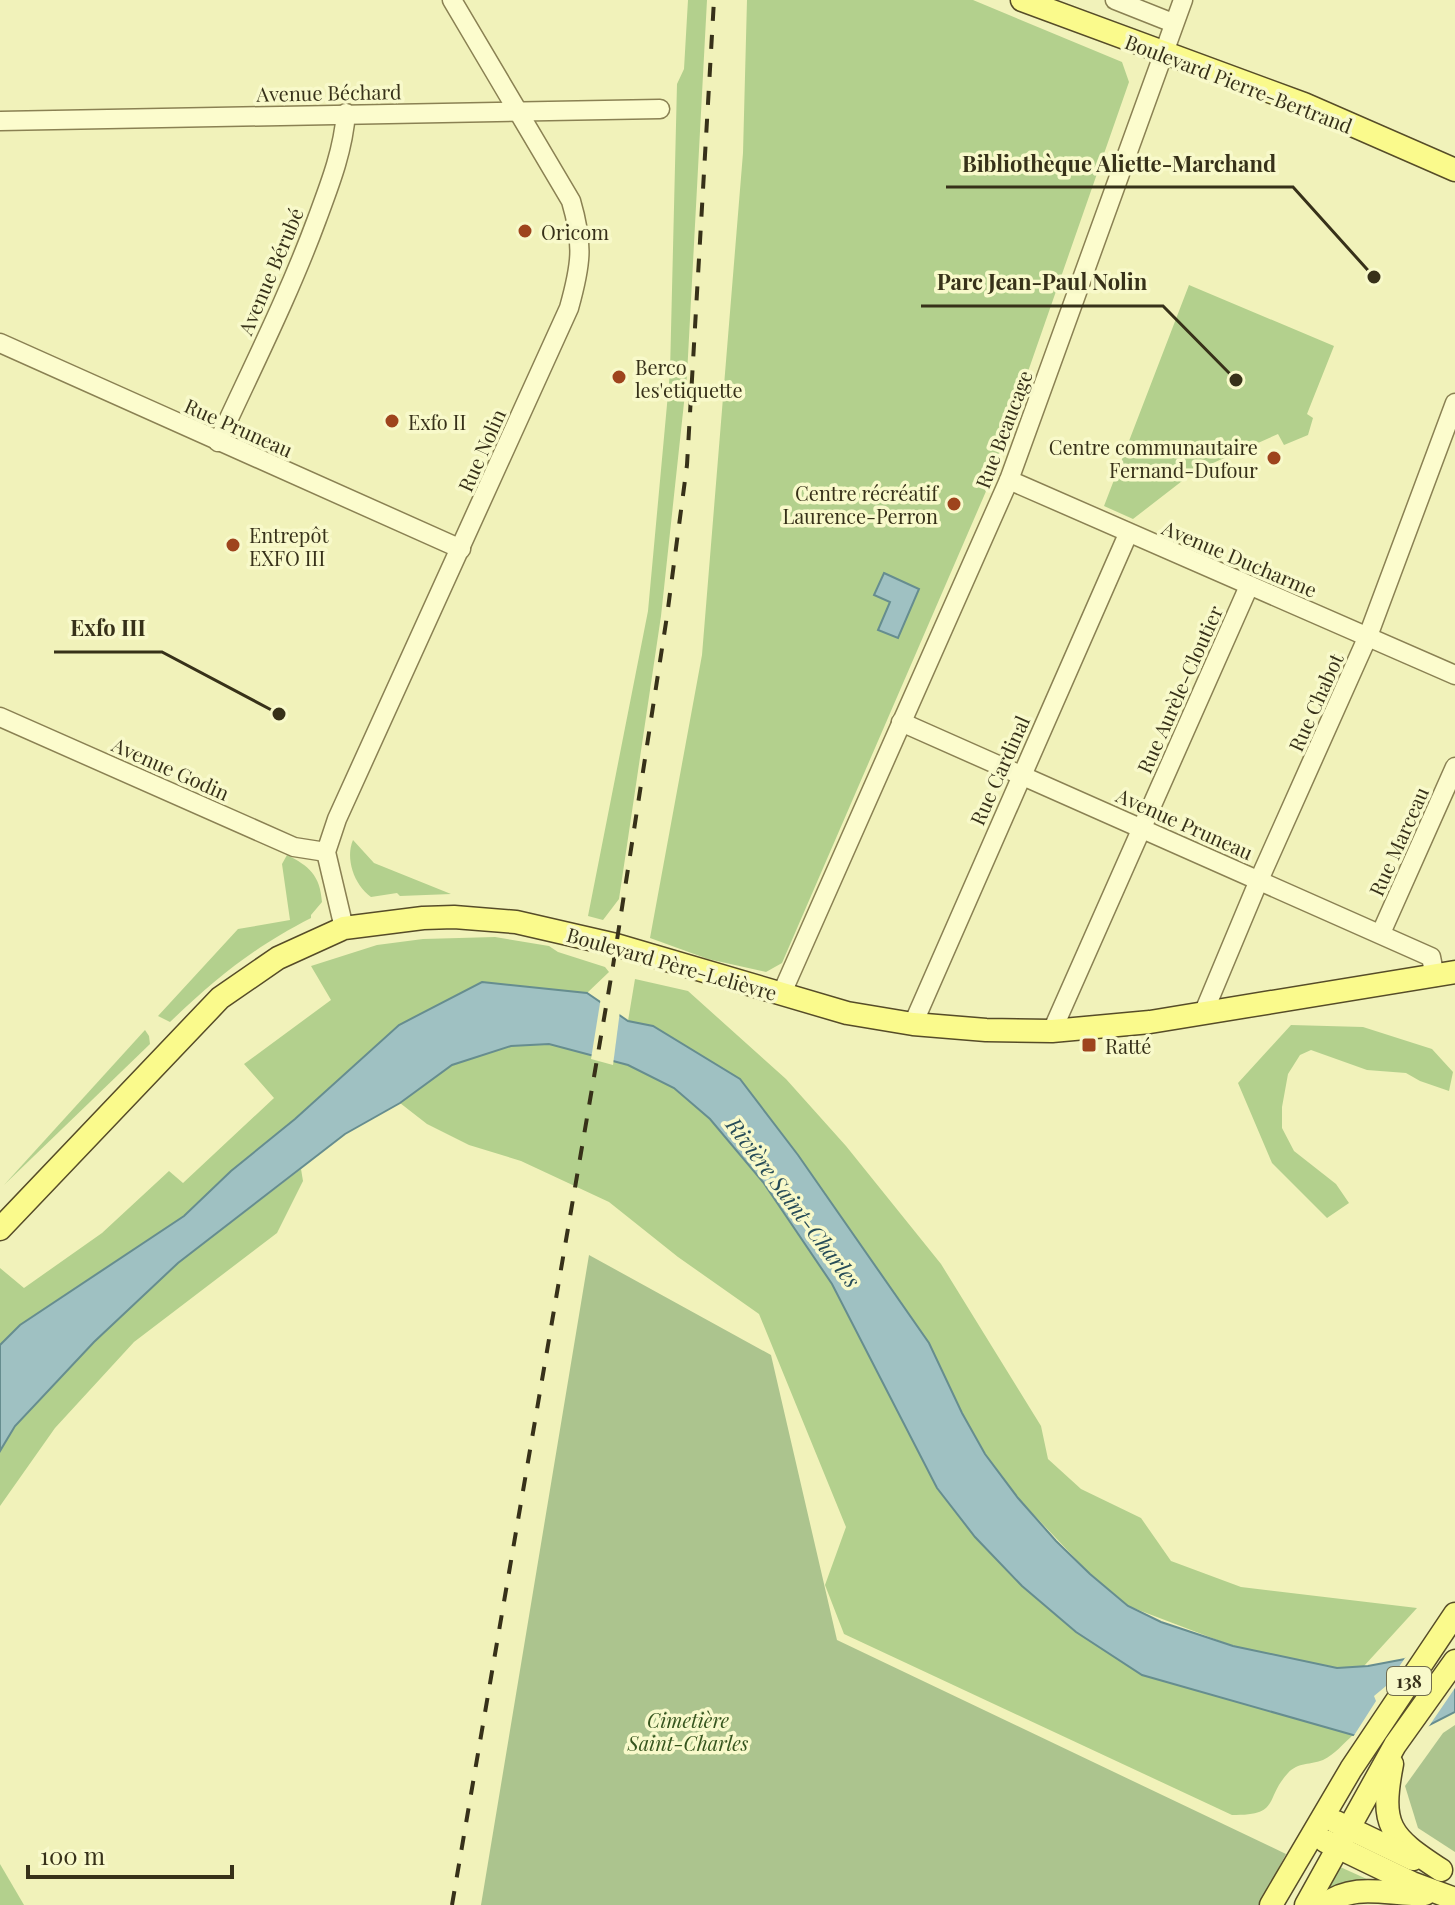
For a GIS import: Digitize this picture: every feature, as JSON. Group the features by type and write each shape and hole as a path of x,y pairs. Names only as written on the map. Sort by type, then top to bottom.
{"main road":[{"name":"Boulevard Pierre-Bertrand","path":"1022,0 1304,104 1455,170"},
{"name":"Boulevard Père-Lelièvre","path":"0,1229 220,998 278,958 344,928 423,918 516,922 616,945 847,1013 913,1024 986,1030 1052,1031 1150,1022 1445,975"},
{"name":"138","path":"1271,1905 1364,1749 1455,1614"},
{"name":"138","path":"1306,1905 1395,1745 1455,1661"},
{"path":"1395,1745 1386,1789 1387,1814 1402,1842 1448,1873"},
{"path":"1318,1825 1445,1896"},
{"path":"1343,1838 1448,1873"},
{"path":"1324,1905 1335,1897 1356,1890 1445,1896"}],"street":[{"name":"Rue Nolin","path":"326,852 337,819 569,308 580,265 578,224 571,201 452,0"},
{"name":"Boulevard Pierre-Bertrand","path":"1115,0 1173,23"},
{"name":"Rue Beaucage","path":"781,995 1009,480 1183,0"},
{"name":"Avenue Béchard","path":"0,121 660,109"},
{"name":"Avenue Bérubé","path":"218,442 302,260 336,167 344,138 346,113"},
{"name":"Rue Pruneau","path":"0,343 461,549"},
{"name":"Rue Chabot","path":"1203,1014 1368,636 1455,403"},
{"name":"Avenue Ducharme","path":"1009,480 1455,675"},
{"name":"Rue Cardinal","path":"913,1024 1128,534"},
{"name":"Rue Aurèle-Cloutier","path":"1052,1031 1249,586"},
{"name":"Avenue Godin","path":"0,717 294,847 326,852"},
{"name":"Avenue Pruneau","path":"901,722 1381,933 1431,957 1445,975"},
{"name":"Rue Marceau","path":"1381,933 1455,767"},
{"path":"326,852 344,928"}],"green space":[{"path":"688,0 707,0 687,375 661,616 619,899 603,920 588,916 648,611 670,372 677,84 684,69"},
{"path":"747,0 973,0 1122,62 1129,82 987,489 782,963 766,972 708,959 650,938 702,655 743,153"},
{"path":"1189,285 1334,346 1307,414 1313,418 1308,435 1284,445 1278,434 1195,471 1133,519 1104,506"},
{"path":"353,840 374,863 451,894 400,896 397,893 371,897 360,886 353,871 350,855"},
{"path":"287,855 312,872 319,885 322,902 311,918 236,964 170,1022 158,1016 238,929 290,920 282,864"},
{"path":"495,937 549,946 558,952 605,967 609,972 587,993 482,982 295,1119 231,1171 184,1216 20,1325 0,1345 0,1268 24,1288 102,1233 169,1171 183,1183 274,1098 244,1064 331,1000 311,966 377,945 423,939"},
{"path":"635,979 688,991 786,1079 846,1146 941,1264 1041,1426 1048,1459 1081,1489 1141,1518 1171,1561 1241,1587 1417,1608 1364,1666 1337,1668 1233,1646 1128,1606 1090,1574 1018,1498 985,1454 929,1343 798,1155 740,1079 648,1025 628,1021"},
{"path":"1291,1025 1363,1027 1432,1049 1453,1072 1449,1091 1406,1073 1367,1070 1311,1050 1300,1055 1288,1074 1282,1128 1294,1151 1336,1184 1349,1203 1327,1218 1272,1163 1238,1083"},
{"path":"145,1030 150,1044 4,1185"},
{"path":"549,1044 628,1064 674,1088 710,1119 763,1182 832,1284 975,1537 1022,1586 1077,1632 1142,1675 1353,1735 1327,1758 1292,1769 1265,1809 1247,1815 1232,1815 844,1634 825,1585 846,1527 759,1314 678,1257 609,1202 521,1161 469,1145 427,1124 400,1103 452,1065 511,1046"},
{"path":"301,1169 303,1181 277,1233 134,1342 55,1428 0,1506 0,1451 15,1426 94,1342 178,1263"},
{"name":"Cimetière Saint-Charles","path":"589,1255 771,1355 837,1640 1286,1854 1259,1905 481,1905"},
{"path":"1455,1725 1455,1852 1418,1828 1405,1786 1443,1733"},
{"path":"0,1864 24,1905 0,1905"},
{"path":"1338,1866 1369,1880 1367,1884 1324,1895"}],"water":[{"path":"884,573 919,589 898,638 878,630 890,602 874,595"},
{"name":"Rivière Saint-Charles","path":"482,982 587,993 628,1021 653,1026 740,1079 798,1155 929,1343 985,1454 1056,1541 1128,1606 1161,1622 1233,1646 1337,1668 1405,1659 1455,1635 1455,1712 1402,1739 1353,1735 1142,1675 1076,1632 1022,1586 975,1537 937,1488 832,1284 763,1182 710,1119 674,1088 628,1065 549,1044 511,1046 452,1065 400,1103 345,1134 178,1263 94,1342 15,1426 0,1451 0,1345 20,1325 184,1216 231,1171 295,1119 399,1025"}],"pier":[{"path":"601,997 620,1011 613,1065 591,1059"},
{"path":"1455,1631 1455,1688 1425,1732 1407,1741 1353,1737 1376,1701 1374,1696 1386,1686 1409,1652"}],"railway":[{"path":"452,1905 613,966 667,616 687,465 714,0"}],"place":[{"name":"Oricom","path":"525,231"},
{"name":"Bibliothèque Aliette-Marchand","path":"1374,277"},
{"name":"Berco les'etiquette","path":"619,377"},
{"name":"Parc Jean-Paul Nolin","path":"1236,380"},
{"name":"Exfo II","path":"392,421"},
{"name":"Centre communautaire Fernand-Dufour","path":"1274,458"},
{"name":"Centre récréatif Laurence-Perron","path":"954,504"},
{"name":"Entrepôt EXFO III","path":"233,545"},
{"name":"Exfo III","path":"279,714"},
{"name":"Ratté","path":"1089,1045"}]}
